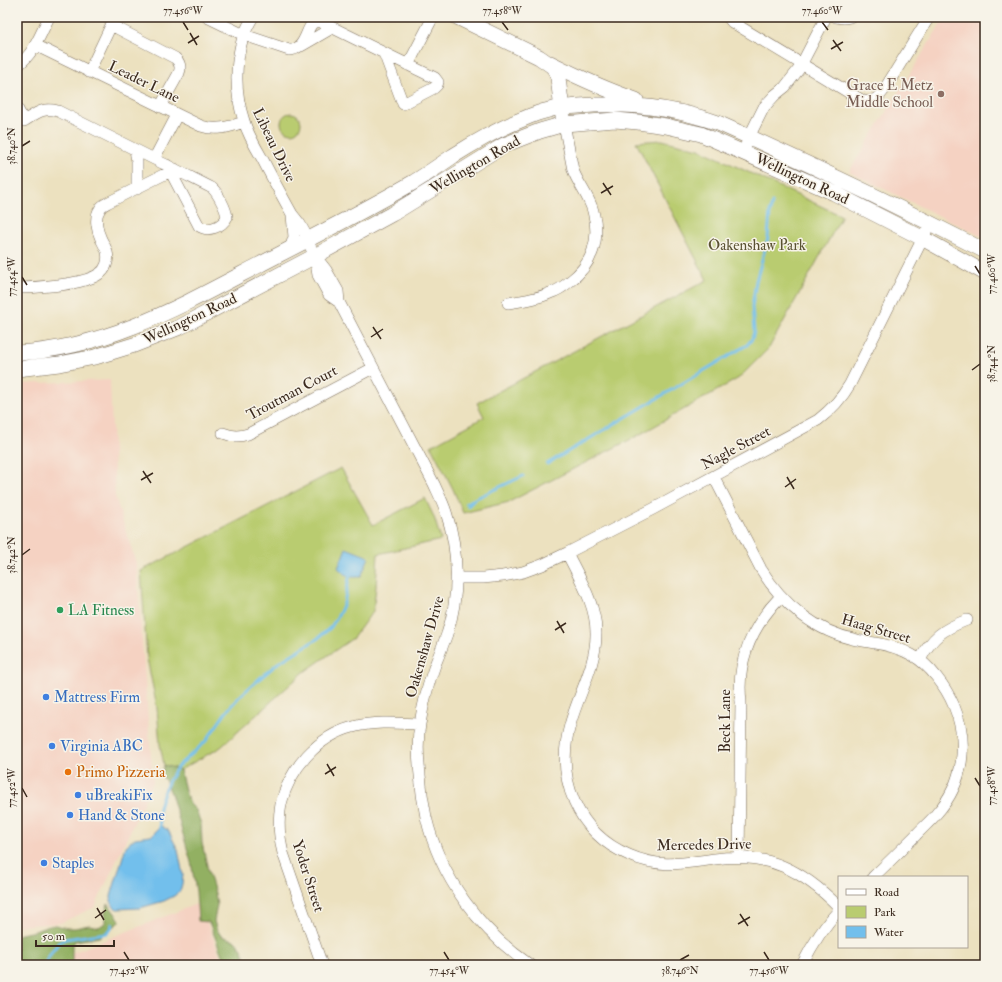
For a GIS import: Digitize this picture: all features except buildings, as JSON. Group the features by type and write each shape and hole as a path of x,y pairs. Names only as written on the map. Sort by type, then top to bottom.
{"main road":[{"path":"456,17 580,78 616,94 658,108"},
{"path":"539,57 552,66 556,71 564,124"},
{"name":"Wellington Road","path":"17,353 51,350 74,345 111,335 137,326 164,314 194,300 361,212 416,181 486,136 537,113 562,107 618,104 658,108 706,118 824,172 985,251"},
{"name":"Wellington Road","path":"17,369 59,364 95,357 134,346 180,327 392,214 504,145 540,131 564,124 615,120 666,126 701,134 834,193 985,272"}],"street":[{"path":"17,66 28,56 49,17"},
{"path":"208,17 244,35 286,49 295,49 301,46 311,25 318,21 332,28 384,53 435,78 438,82 437,85 403,104 384,53"},
{"name":"Libeau Drive","path":"252,17 244,35 239,55 237,81 239,101 244,122 252,141 292,214 300,224 307,240"},
{"path":"408,65 433,17"},
{"path":"728,17 732,22 863,101 868,102 876,99 884,90 928,17"},
{"path":"743,152 764,107 796,73 826,17"},
{"path":"836,17 850,17"},
{"path":"89,72 113,21 175,58 179,62 179,74 160,107"},
{"name":"Leader Lane","path":"35,45 208,129 221,128 244,122"},
{"path":"17,108 24,121 41,110 46,109 58,111 213,189 226,211 227,217 224,222 214,228 203,229 199,226 171,169"},
{"path":"154,159 177,115"},
{"path":"508,303 536,298 561,288 579,273 590,259 594,248 596,237 595,217 590,203 572,170 564,124"},
{"path":"136,150 137,188"},
{"path":"21,288 47,287 86,280 99,275 106,267 108,257 97,227 98,210 107,203 171,169"},
{"name":"Libeau Drive","path":"290,249 294,237 292,214"},
{"name":"Nagle Street","path":"456,578 483,578 510,575 532,569 567,553 714,477 818,420 832,408 850,384 930,223"},
{"name":"Oakenshaw Drive","path":"307,240 315,256 326,270 338,291 339,302 434,484 446,511 454,543 456,560 456,597 447,634 429,683 420,724 419,757 422,795 426,818 439,855 457,890 473,913 498,940 530,965"},
{"name":"Troutman Court","path":"224,433 239,437 248,434 373,368"},
{"name":"Haag Street","path":"714,477 761,569 781,596 804,618 816,625 836,634 857,640 882,644 901,650 920,660 934,674 943,686 958,715 963,744 962,759 959,774 948,798 938,812 874,876"},
{"name":"Mercedes Drive","path":"567,553 592,605 596,628 592,660 570,726 565,752 566,768 570,787 579,812 594,831 612,845 631,856 664,864 739,858 770,861 789,869 818,888 838,908"},
{"name":"Beck Lane","path":"739,858 740,679 742,666 751,638 760,622 781,596"},
{"path":"920,660 926,649 936,638 954,625 967,620"},
{"name":"Yoder Street","path":"322,965 283,853 280,840 281,806 283,796 289,782 300,764 310,752 336,733 354,726 374,723 420,724"},
{"path":"802,965 820,933 838,910"}],"shaded area":[{"name":"Grace E Metz Middle School","path":"945,17 985,17 985,238 849,172"},
{"path":"110,380 115,496 136,563 153,782 95,907 60,923 17,926 17,384"},
{"path":"199,903 224,965 72,965 72,953"}],"green space":[{"path":"291,113 298,116 301,123 298,130 291,133 284,130 281,123 284,116"},
{"name":"Oakenshaw Park","path":"662,140 699,149 842,216 769,348 739,378 639,435 509,502 463,513 453,489 431,446 484,417 477,403 707,280 636,142"},
{"path":"341,468 373,525 425,498 434,517 441,540 378,554 373,611 353,638 304,672 221,747 180,770 164,765 160,745 157,708 147,658 141,571"},
{"path":"164,765 180,770 186,794 190,804 196,810 201,824 202,843 217,905 214,921 216,928 221,936 234,940 242,949 247,965 226,965 209,922 198,921 196,891 191,862 171,793 165,780 161,776"},
{"path":"108,904 120,920 99,937 75,941 72,946 72,965 17,965 17,935 55,925 67,928 89,925 99,927 105,923 105,913"}],"water":[{"path":"346,548 369,557 361,577 349,577 338,568"},
{"path":"161,826 168,830 178,850 183,875 180,891 164,901 140,908 117,909 113,906 111,896 126,846 135,838 151,836"}],"waterway":[{"path":"547,464 747,345 752,339 754,331 752,307 756,281 768,238 772,203"},
{"path":"466,503 523,476"},
{"path":"468,506 473,501"},
{"path":"160,830 159,808 161,800 168,782 178,766 206,741 224,715 239,697 278,663 317,639 331,627 344,603 350,574"},
{"path":"44,965 61,941 65,939 106,933 111,929 112,924"}],"place":[{"name":"Grace E Metz Middle School","path":"941,94"},
{"name":"LA Fitness","path":"60,610"},
{"name":"Mattress Firm","path":"46,697"},
{"name":"Virginia ABC","path":"52,746"},
{"name":"Primo Pizzeria","path":"68,772"},
{"name":"uBreakiFix","path":"78,795"},
{"name":"Hand & Stone","path":"70,815"},
{"name":"Staples","path":"44,863"}]}
